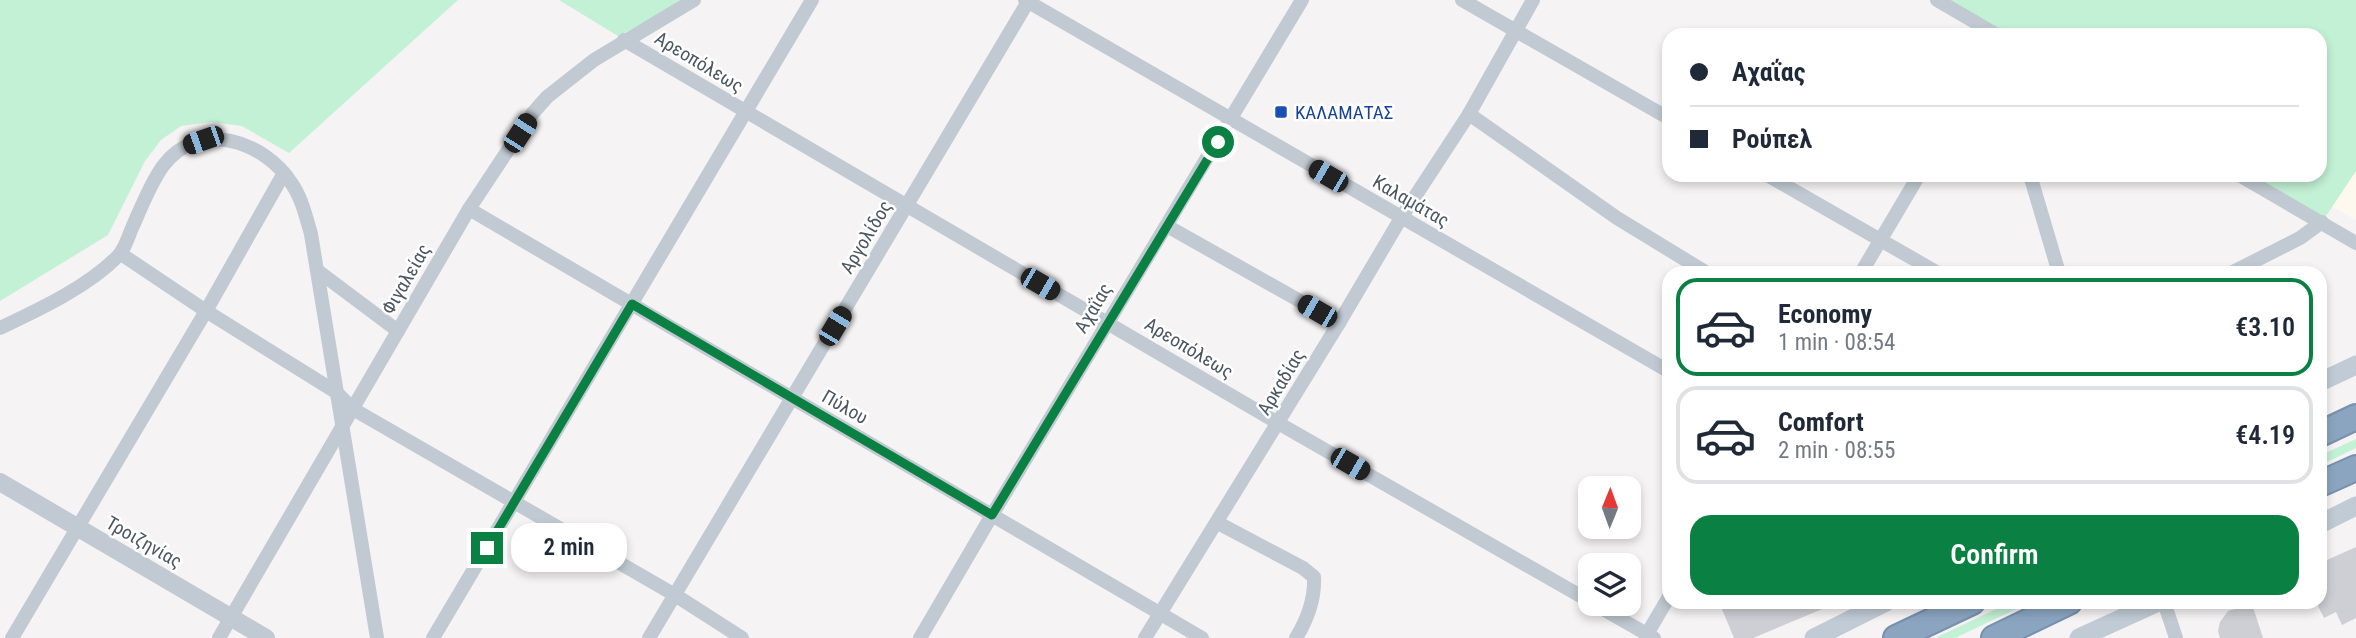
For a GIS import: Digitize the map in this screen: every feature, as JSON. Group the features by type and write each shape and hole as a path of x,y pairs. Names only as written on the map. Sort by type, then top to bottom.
{"highway":[{"path":"2327,431 2356,417"},
{"path":"2327,481 2356,468"},
{"path":"1896,638 1957,609"},
{"path":"1994,638 2054,609"}],"main road":[{"path":"2327,379 2356,365"},
{"path":"2327,521 2355,507"},
{"path":"1814,638 1872,609"},
{"path":"2079,638 2109,632 2147,609"}],"street":[{"name":"Φιγαλείας","path":"219,638 469,209 532,114 547,97 594,60 694,0"},
{"path":"433,638 812,0"},
{"name":"Αχαΐας","path":"920,638 1302,0"},
{"path":"1462,0 1662,114"},
{"name":"Αρκαδίας","path":"1145,638 1218,523 1401,218 1469,114 1533,0"},
{"path":"1937,0 1985,28"},
{"name":"Καλαμάτας","path":"1027,1 1230,121 1662,367"},
{"name":"Αργολίδος","path":"649,638 1027,1"},
{"name":"Αρεοπόλεως","path":"624,40 906,207 1578,595"},
{"path":"1469,114 1617,218 1696,266"},
{"path":"0,328 84,283 121,254 162,168 178,151 188,145 218,138 233,141 259,150 277,164 299,196 311,234 377,638"},
{"path":"12,638 206,311 284,173"},
{"path":"1779,182 1926,266"},
{"path":"1865,266 1915,182"},
{"path":"2033,182 2057,266"},
{"path":"2251,182 2356,243"},
{"name":"Πύλου","path":"469,209 1202,638"},
{"path":"2245,266 2300,238 2322,222"},
{"path":"1167,226 1339,323"},
{"path":"121,254 336,392 353,409 675,595 742,638"},
{"path":"318,271 398,331"},
{"name":"Τροιζηνίας","path":"0,482 266,638"},
{"path":"1218,523 1303,568 1314,577 1306,621 1296,638"},
{"path":"1650,636 1663,609"},
{"path":"2166,609 2176,638"},
{"name":"Αρεοπόλεως","path":"1615,616 1650,636"}],"shaded area":[{"path":"2356,123 2356,220 2309,194 2317,182 2327,182 2327,167"}],"green space":[{"path":"0,0 458,0 289,153 242,126 211,122 181,126 161,140 145,161 108,235 0,301"},
{"path":"559,0 690,0 618,36"},
{"path":"1951,0 2356,0 2356,171 2322,222 2252,182 2327,182 2327,28 1988,28"},
{"path":"2356,439 2356,448 2327,462 2327,452"},
{"path":"1996,609 2016,609 1955,638 1935,638"}],"building":[{"path":"2356,547 2356,618 2342,625 2336,612 2324,618 2320,609 2327,609 2327,560"},
{"path":"1722,609 1822,609 1753,638 1734,638"},
{"path":"2254,609 2263,638 2220,638 2220,622 2228,611"}],"place":[{"name":"ΚΑΛΑΜΑΤΑΣ","path":"1281,112"}],"route":[{"path":"487,548 632,304 992,515 1218,142"}]}
